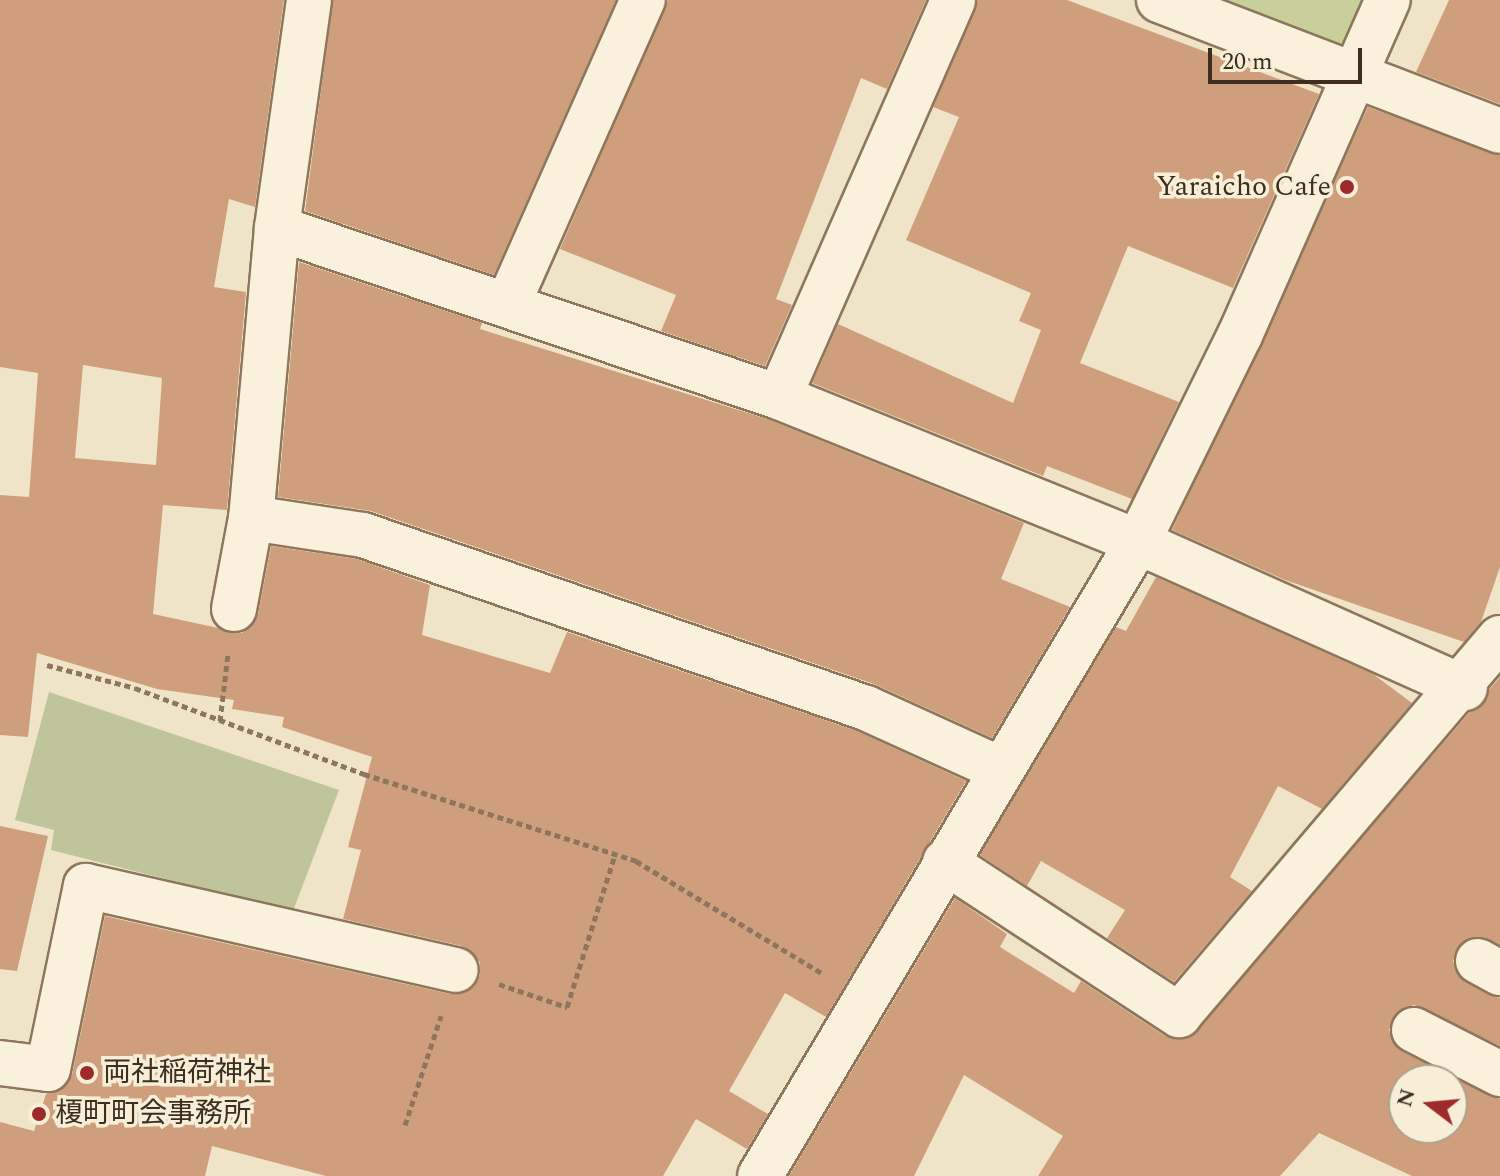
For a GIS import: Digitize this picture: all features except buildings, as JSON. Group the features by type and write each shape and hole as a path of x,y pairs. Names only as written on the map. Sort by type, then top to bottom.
{"street":[{"path":"234,609 251,518 277,228 309,0"},
{"path":"508,304 643,0"},
{"path":"779,397 953,0"},
{"path":"1159,0 1500,131"},
{"path":"760,1176 862,998 1138,542 1240,335 1388,0"},
{"path":"277,228 779,397 1138,542 1465,688"},
{"path":"251,518 363,535 866,708 1000,769"},
{"path":"945,862 1179,1015 1465,688 1500,638"},
{"path":"0,1063 48,1069 86,886 456,970"},
{"path":"1414,1030 1500,1074"}],"path":[{"path":"220,721 234,609"},
{"path":"47,665 672,876 862,998"},
{"path":"405,1125 456,970 567,1007 615,855"}],"green space":[{"path":"1211,0 1364,0 1338,52"},
{"path":"49,692 339,790 293,911 51,850 54,830 15,820"}],"place":[{"name":"Yaraicho Cafe","path":"1347,187"},
{"name":"両社稲荷神社","path":"87,1073"},
{"name":"榎町町会事務所","path":"39,1114"}]}
